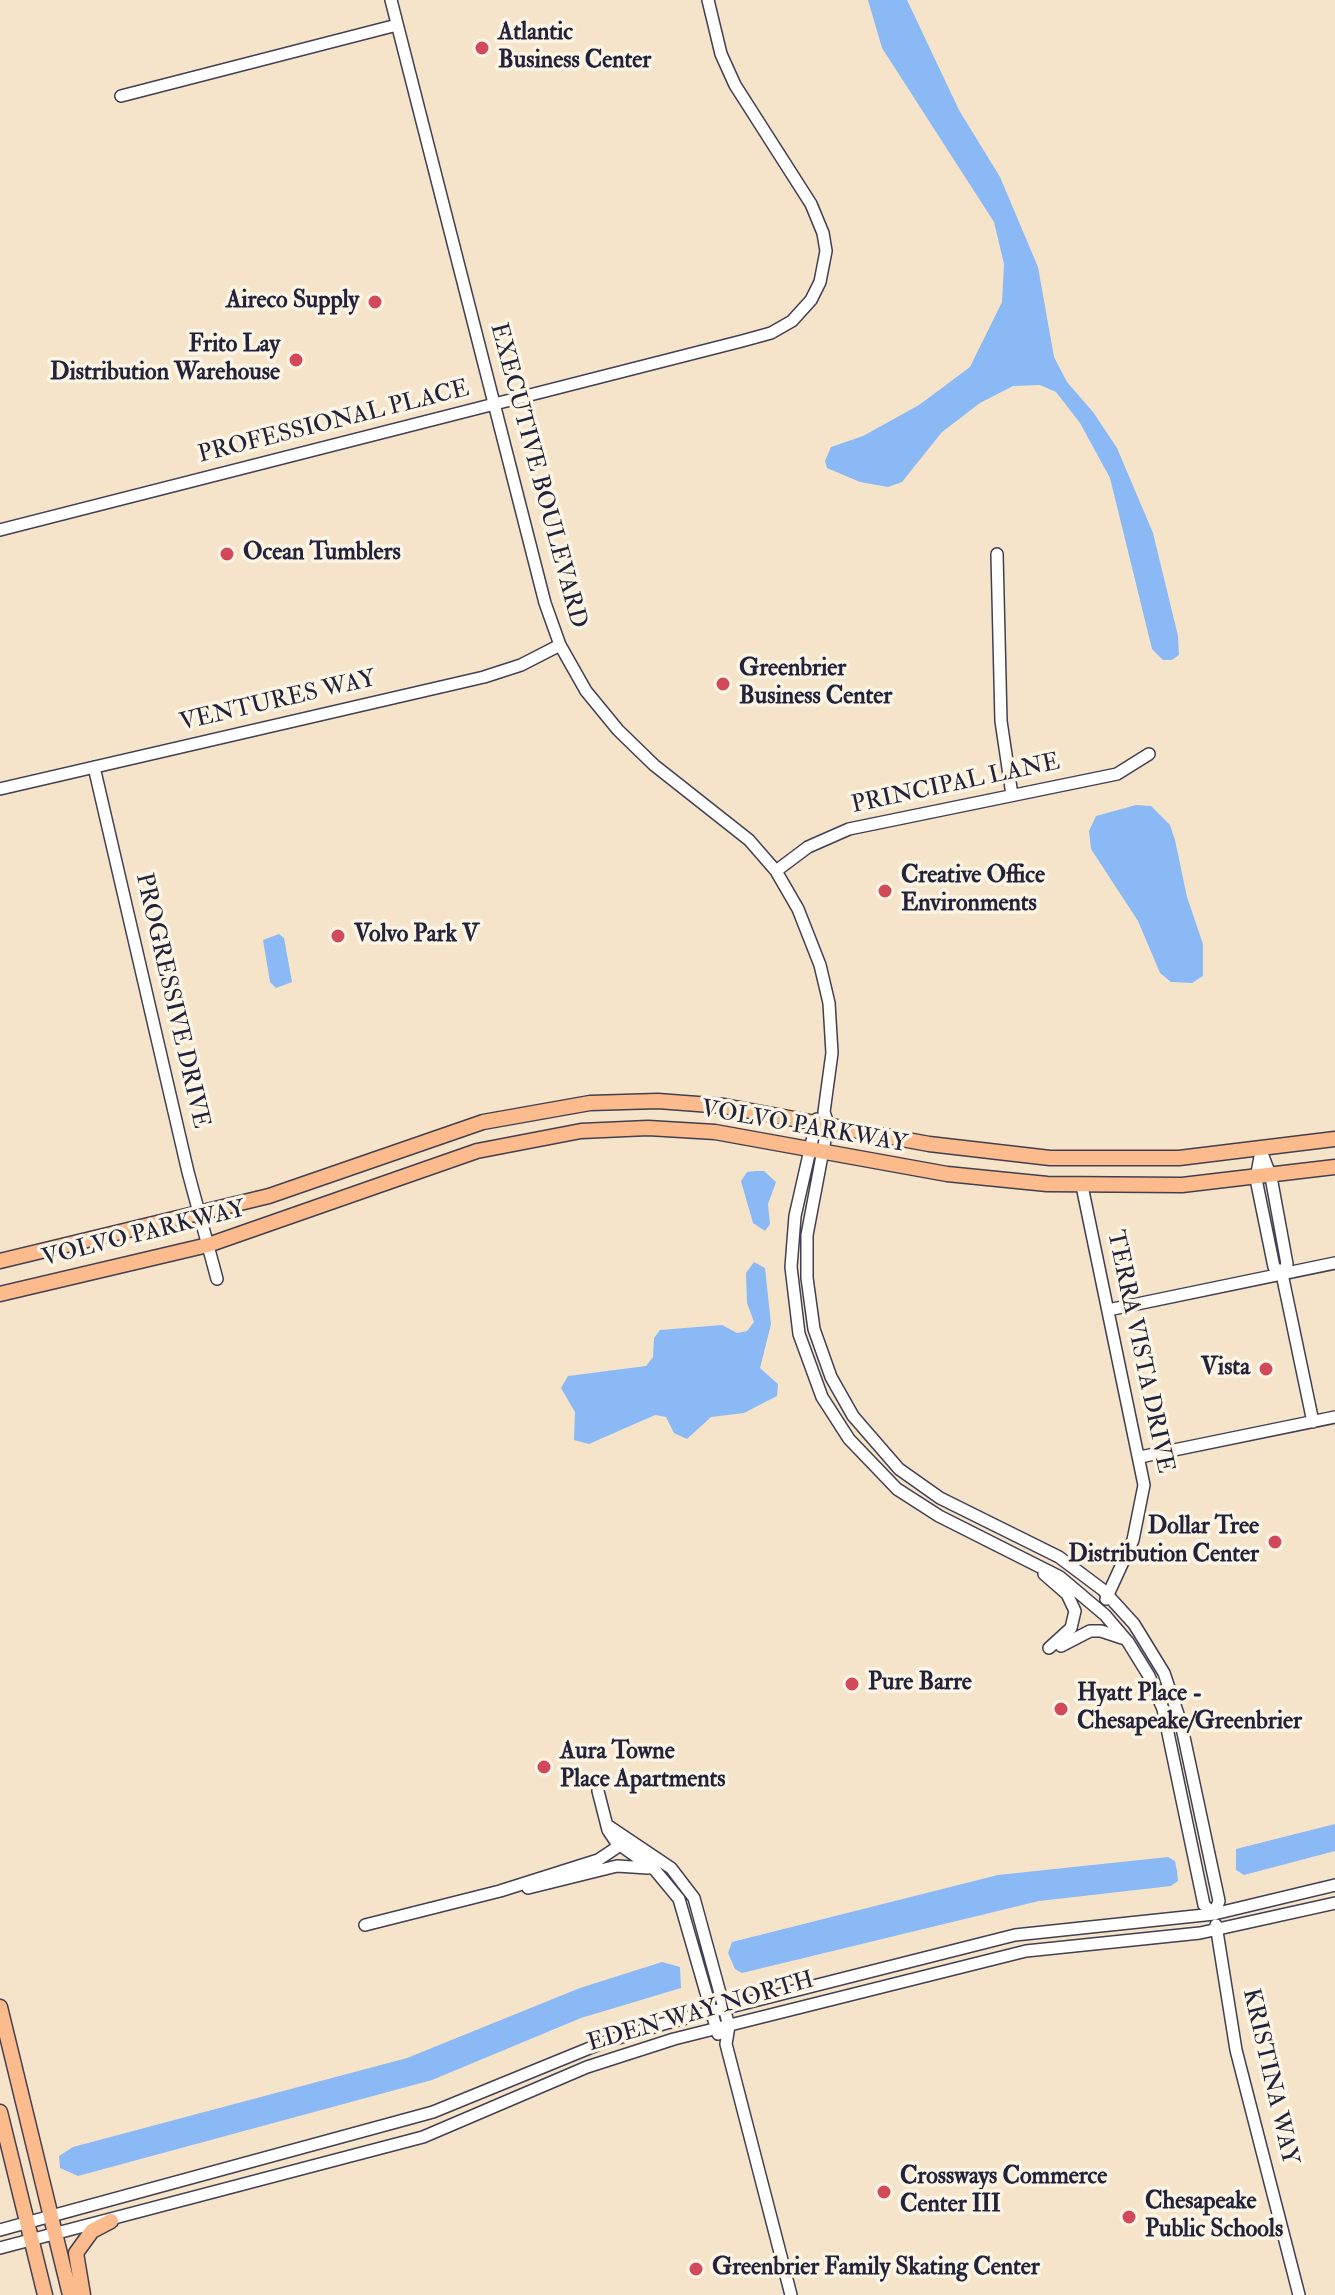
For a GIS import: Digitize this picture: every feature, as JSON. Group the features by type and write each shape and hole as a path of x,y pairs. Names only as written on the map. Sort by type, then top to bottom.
{"main road":[{"name":"VOLVO PARKWAY","path":"0,1261 269,1196 458,1128 557,1107 624,1101 692,1103 822,1119 962,1149 1050,1158 1146,1159 1261,1151 1335,1139"},
{"name":"VOLVO PARKWAY","path":"0,1294 208,1245 461,1156 548,1136 614,1129 681,1129 748,1136 961,1176 1082,1186 1182,1185 1263,1178 1335,1167"},
{"path":"0,2007 70,2295"},
{"path":"0,2112 45,2295"},
{"path":"83,2295 76,2253 92,2231 111,2221"}],"street":[{"name":"EXECUTIVE BOULEVARD","path":"391,0 545,603 560,645 586,691 618,730 654,765 742,834 776,871 813,941 826,987 832,1053 816,1150 793,1233 791,1284 799,1334 822,1397 849,1439 897,1489 939,1516 1060,1577 1105,1615 1127,1641 1143,1664 1163,1709 1204,1905 1214,1914 1219,1903 1206,1831 1174,1699 1148,1646 1107,1594 1059,1557 926,1489 875,1445 845,1404 819,1345 808,1295 807,1235 816,1150"},
{"name":"PROFESSIONAL PLACE","path":"0,530 771,333 792,321 815,295 826,251 818,217 735,85 721,54 708,0"},
{"path":"121,96 397,25"},
{"path":"997,554 1001,721 1012,795"},
{"name":"VENTURES WAY","path":"0,789 475,679 521,665 560,645"},
{"name":"PRINCIPAL LANE","path":"776,871 808,847 849,829 1117,774 1149,754"},
{"name":"PROGRESSIVE DRIVE","path":"94,767 217,1279"},
{"path":"1261,1151 1274,1267 1282,1274 1313,1422"},
{"name":"TERRA VISTA DRIVE","path":"1082,1186 1140,1457 1144,1492 1140,1517 1128,1553 1107,1594 1105,1615"},
{"path":"1108,1310 1335,1263"},
{"path":"1140,1457 1335,1417"},
{"path":"1028,1560 1067,1594 1075,1611 1071,1628 1049,1648 1090,1631 1107,1632 1127,1641"},
{"path":"598,1791 607,1825 672,1887 683,1906 714,2029 726,2044"},
{"path":"560,1880 618,1859 628,1845"},
{"path":"365,1925 500,1891 606,1857 628,1845"},
{"path":"628,1845 671,1868 691,1891 729,2026 726,2044 791,2295"},
{"path":"500,1891 617,1866 655,1870"},
{"name":"EDEN WAY NORTH","path":"0,2230 433,2112 602,2043 710,2012 1015,1935 1214,1914 1335,1885"},
{"name":"EDEN WAY NORTH","path":"0,2248 423,2137 587,2067 714,2029 1026,1951 1217,1931 1335,1903"},
{"name":"KRISTINA WAY","path":"1214,1914 1236,2050 1299,2295"}],"water":[{"path":"868,0 907,0 959,110 1000,177 1038,267 1054,357 1067,382 1093,412 1117,448 1153,533 1178,636 1179,655 1172,660 1163,660 1152,649 1110,478 1080,423 1056,392 1040,385 1013,386 980,403 942,432 902,482 888,487 860,482 827,468 825,461 831,447 863,436 919,405 970,367 1002,302 1004,264 994,222 882,48"},
{"path":"1136,805 1151,806 1170,825 1175,840 1187,897 1203,944 1203,976 1192,983 1171,982 1160,973 1138,921 1091,849 1089,831 1096,816"},
{"path":"279,934 284,938 292,982 276,988 270,982 263,940"},
{"path":"764,1171 776,1182 768,1204 770,1224 765,1231 753,1223 741,1181 747,1172"},
{"path":"754,1262 765,1268 771,1324 760,1368 778,1384 777,1396 744,1413 711,1417 687,1439 674,1433 666,1417 655,1415 589,1444 574,1440 575,1412 561,1388 568,1376 646,1366 653,1357 654,1338 660,1330 722,1325 737,1333 747,1331 754,1322 747,1303 746,1273"},
{"path":"1335,1824 1335,1851 1244,1875 1236,1870 1236,1849"},
{"path":"1168,1857 1175,1861 1177,1871 1178,1881 1171,1886 1039,1901 742,1973 735,1969 728,1953 732,1942 998,1875"},
{"path":"662,1962 680,1967 681,1988 581,2018 432,2080 78,2176 60,2168 59,2156 73,2147 407,2058 580,1988"}],"place":[{"name":"Atlantic Business Center","path":"482,48"},
{"name":"Aireco Supply","path":"375,302"},
{"name":"Frito Lay Distribution Warehouse","path":"296,360"},
{"name":"Ocean Tumblers","path":"227,554"},
{"name":"Greenbrier Business Center","path":"723,684"},
{"name":"Creative Office Environments","path":"885,891"},
{"name":"Volvo Park V","path":"338,936"},
{"name":"Vista","path":"1266,1369"},
{"name":"Dollar Tree Distribution Center","path":"1275,1542"},
{"name":"Pure Barre","path":"852,1684"},
{"name":"Hyatt Place - Chesapeake/Greenbrier","path":"1061,1709"},
{"name":"Aura Towne Place Apartments","path":"544,1767"},
{"name":"Crossways Commerce Center III","path":"884,2192"},
{"name":"Chesapeake Public Schools","path":"1129,2217"},
{"name":"Greenbrier Family Skating Center","path":"696,2269"}]}
